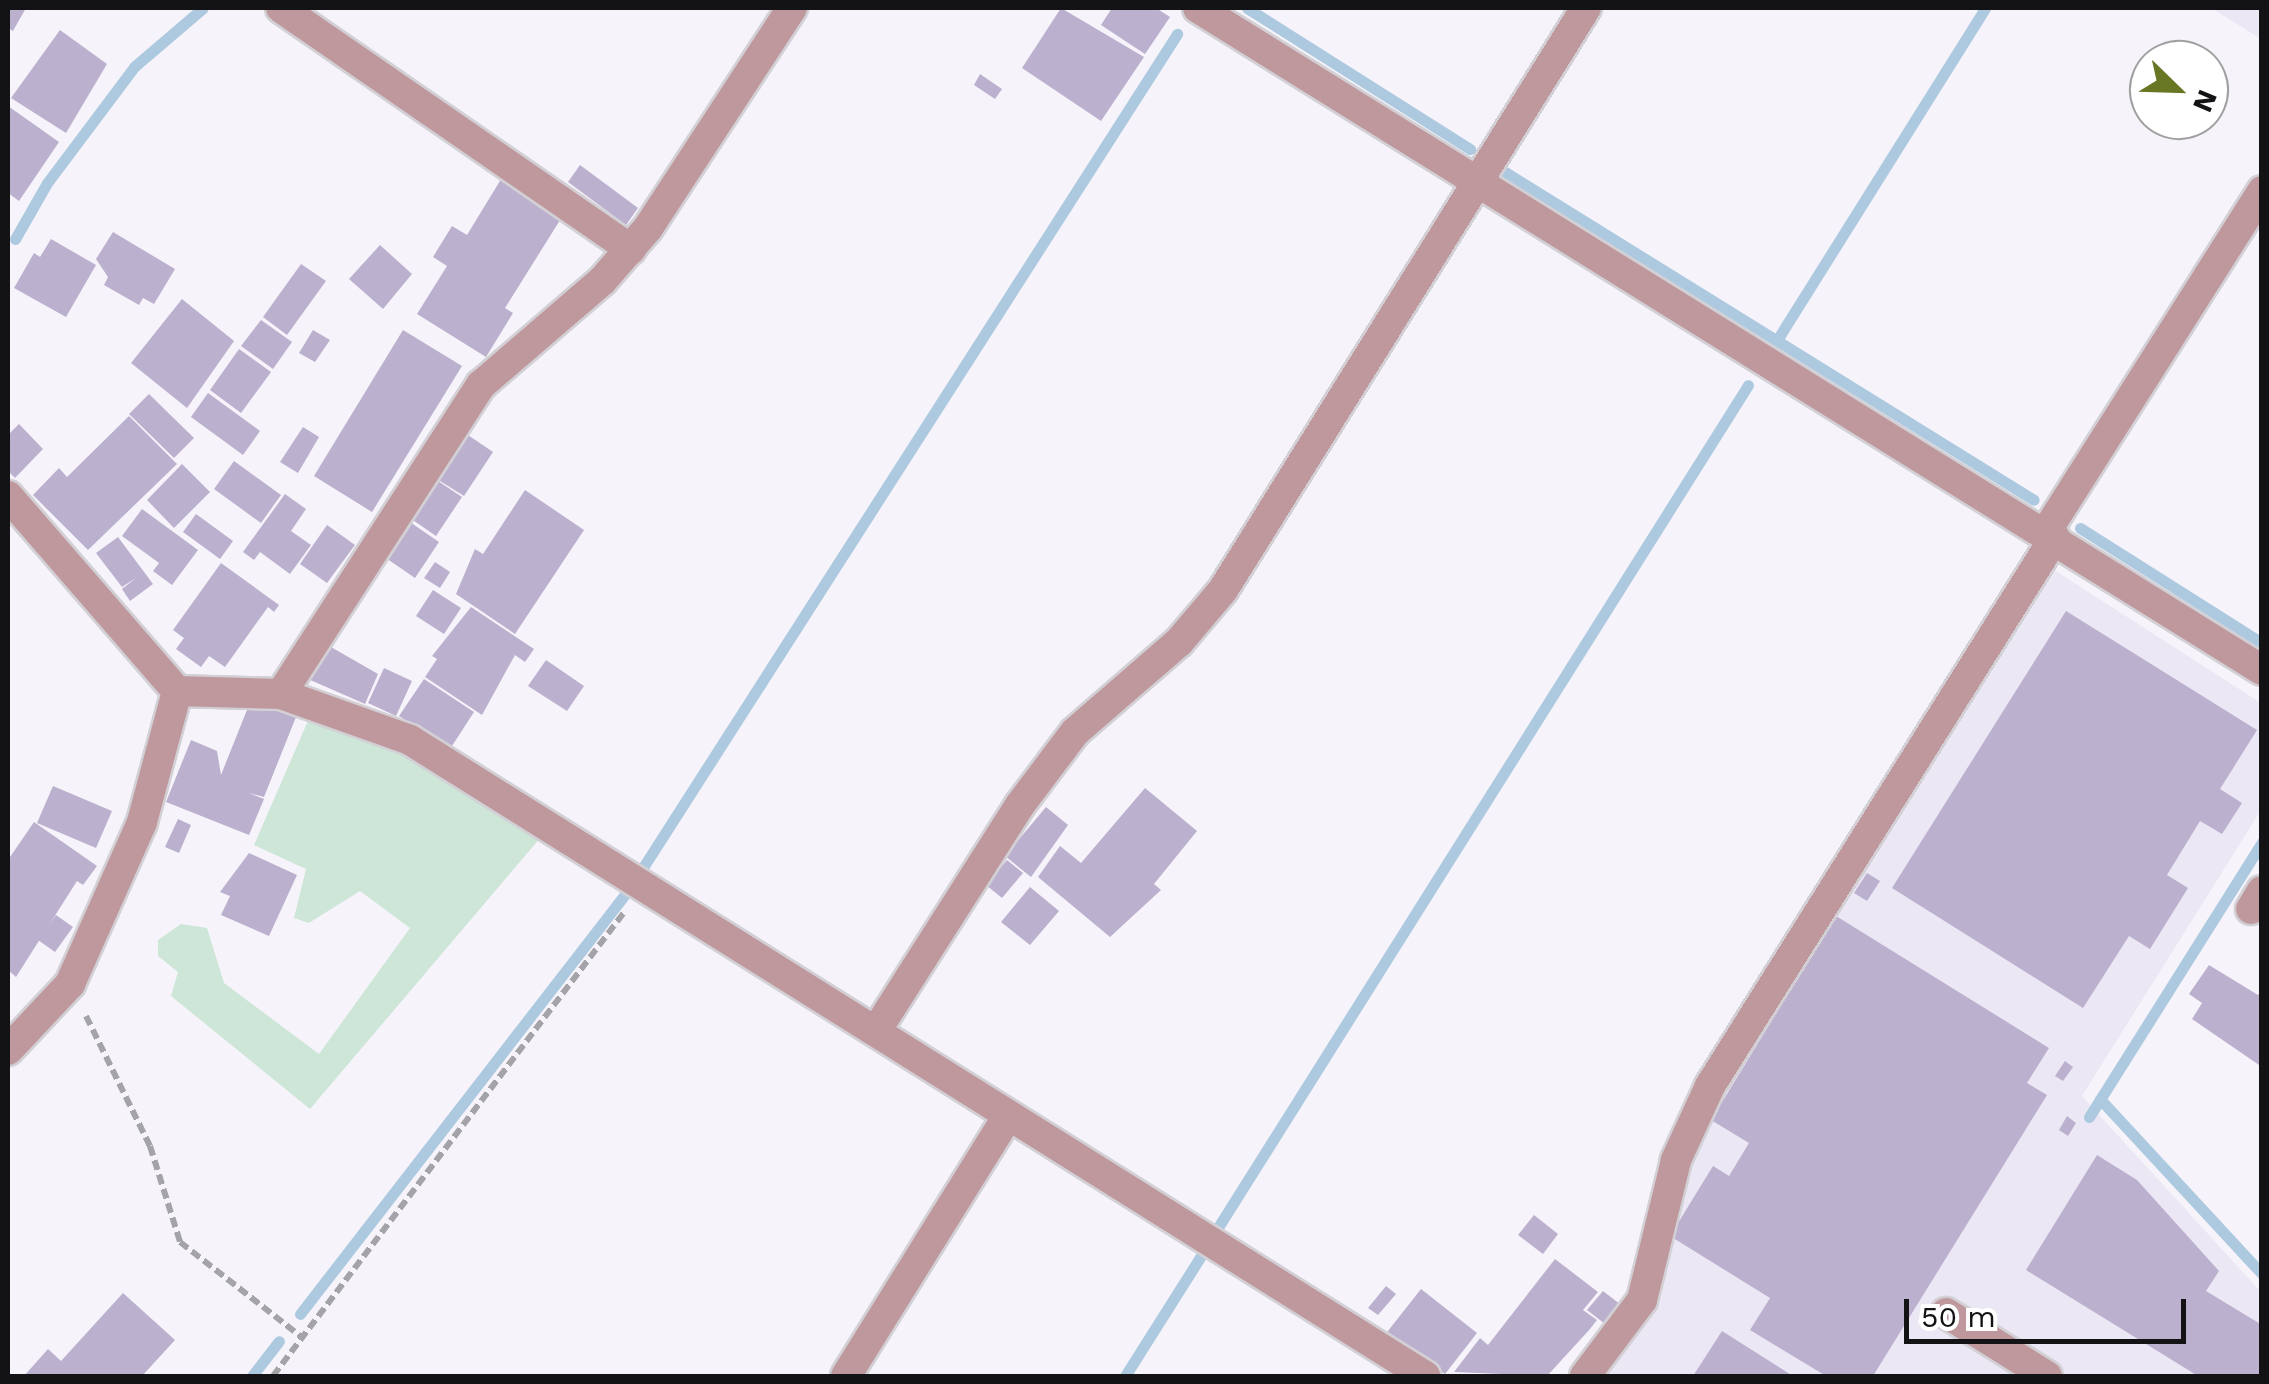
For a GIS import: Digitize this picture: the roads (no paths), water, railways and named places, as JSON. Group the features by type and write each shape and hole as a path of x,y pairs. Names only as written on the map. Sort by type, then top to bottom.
{"street":[{"path":"281,8 631,249"},
{"path":"282,694 481,384 631,249 792,8"},
{"path":"1198,8 2050,534 2262,670"},
{"path":"876,1031 1020,805 1074,732 1179,642 1223,590 1586,8"},
{"path":"1584,1376 1642,1300 1676,1160 1710,1086 2262,192"},
{"path":"8,496 176,691 282,694 410,740 1425,1376"},
{"path":"8,1050 70,984 142,822 176,691"},
{"path":"846,1376 1008,1116"},
{"path":"1946,1313 2047,1376"}],"waterway":[{"path":"15,239 47,183 135,66 203,8"},
{"path":"1247,8 1470,149"},
{"path":"1777,340 1985,8"},
{"path":"642,869 1177,34"},
{"path":"1505,172 2034,500"},
{"path":"1217,1229 1748,385"},
{"path":"2080,528 2262,643"},
{"path":"2089,1117 2262,842"},
{"path":"300,1314 626,893"},
{"path":"2100,1099 2262,1274"},
{"path":"1125,1376 1202,1254"},
{"path":"252,1376 279,1341"}]}
